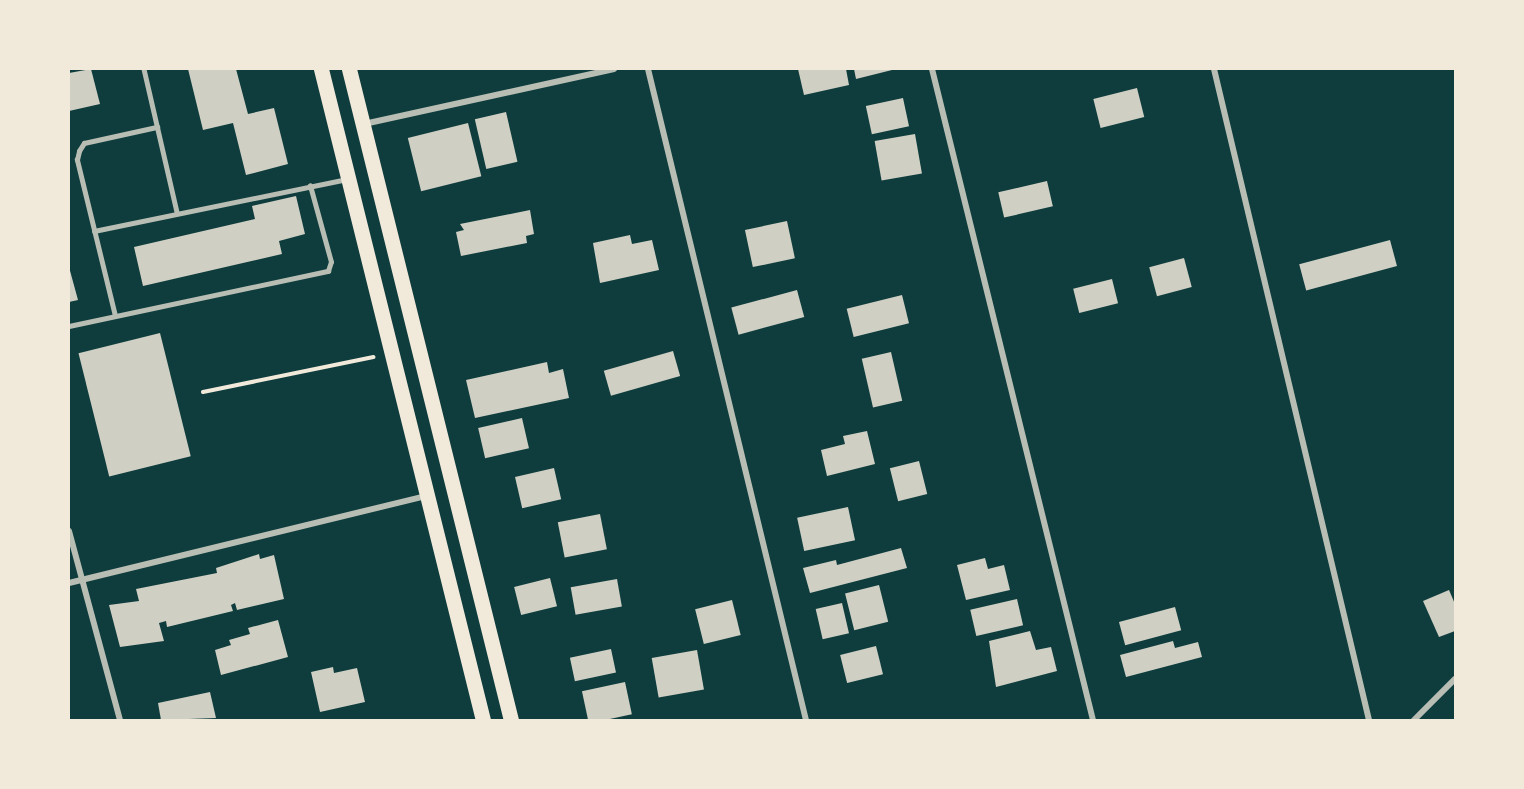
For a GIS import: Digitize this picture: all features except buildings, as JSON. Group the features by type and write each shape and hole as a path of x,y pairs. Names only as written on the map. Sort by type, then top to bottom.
{"main road":[{"path":"321,69 350,178 483,720"},
{"path":"349,69 511,720"}],"street":[{"path":"364,124 615,69"},
{"path":"648,69 806,720"},
{"path":"932,69 1094,720"},
{"path":"1214,69 1370,720"},
{"path":"69,583 427,495"},
{"path":"69,531 120,720"},
{"path":"1414,720 1455,679"}],"lane":[{"path":"144,69 177,212"},
{"path":"115,316 77,160 79,151 84,143 157,127"},
{"path":"94,231 350,178"},
{"path":"69,326 328,271 331,262 310,186"}],"path":[{"path":"203,392 393,352"}]}
